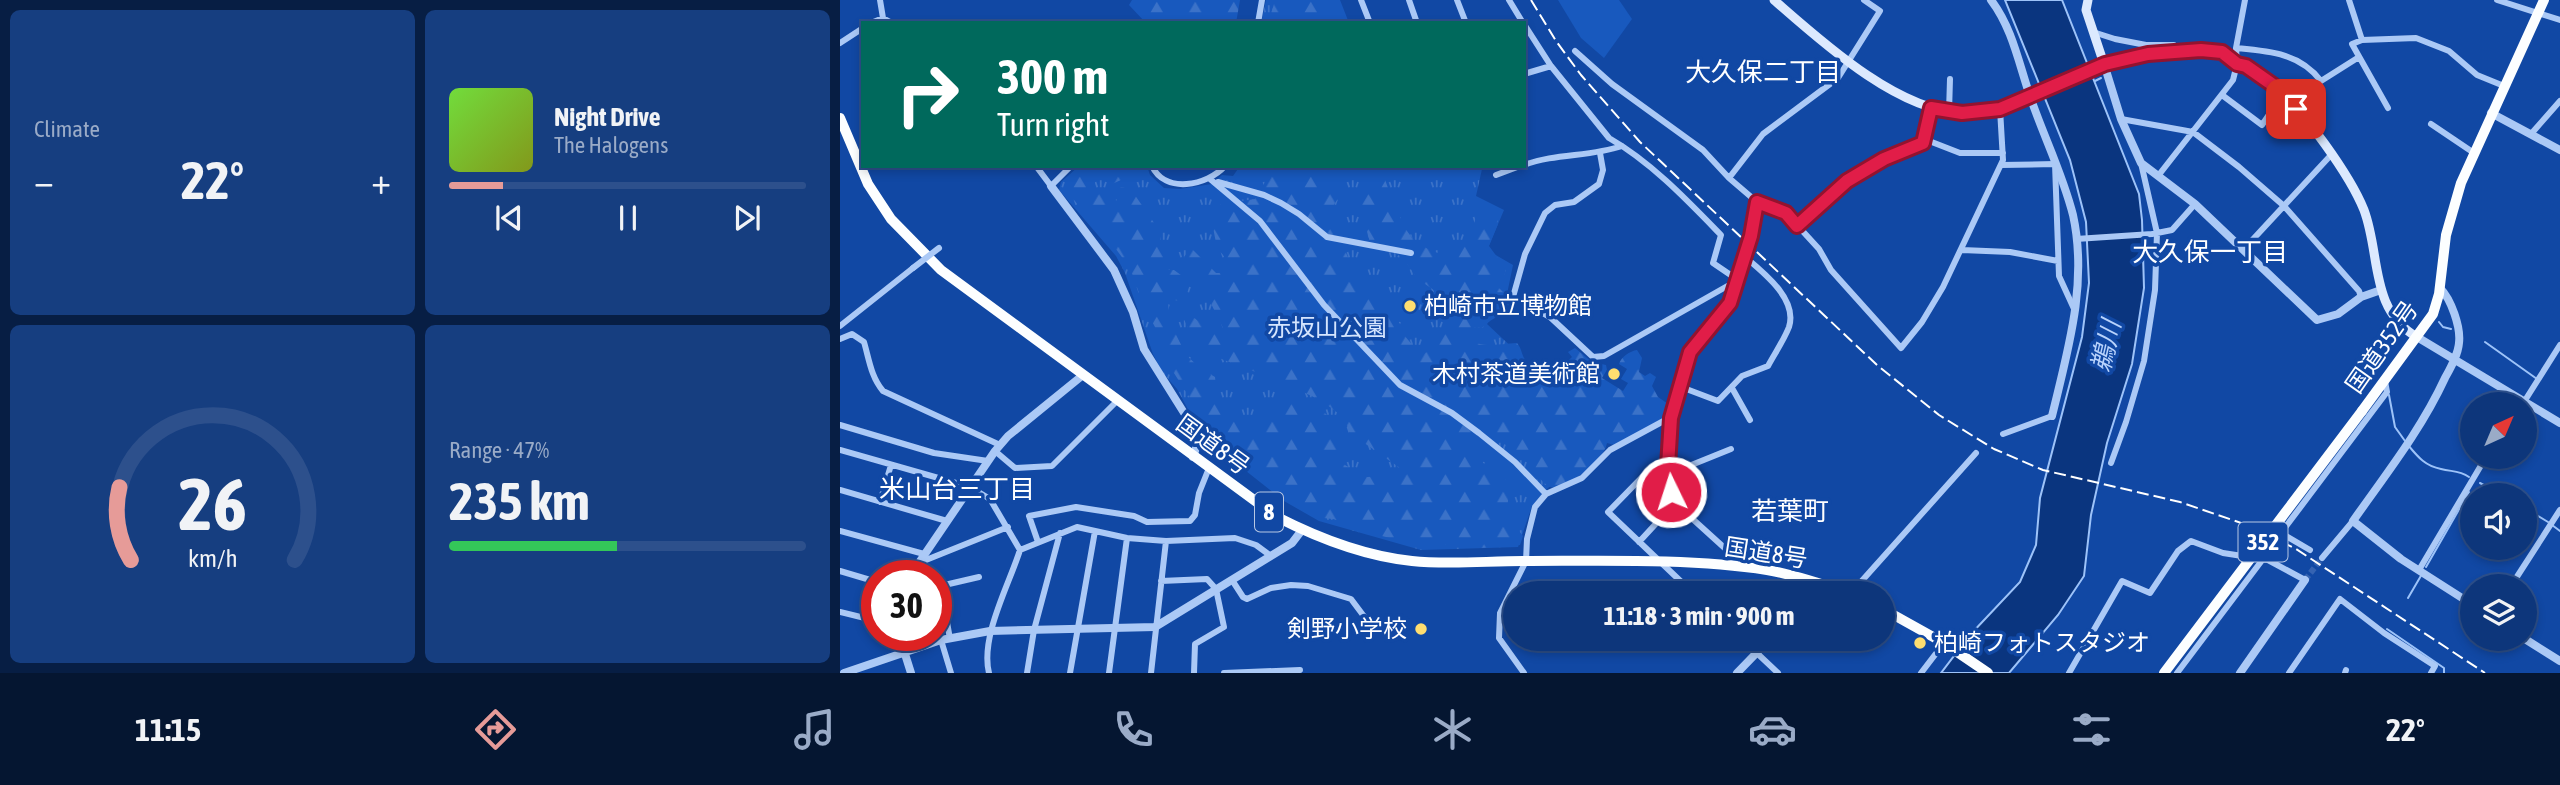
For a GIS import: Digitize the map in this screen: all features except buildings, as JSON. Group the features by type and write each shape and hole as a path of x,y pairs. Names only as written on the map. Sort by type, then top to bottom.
{"highway":[{"name":"国道352号","path":"2164,673 2433,314 2440,288 2448,228 2461,183 2544,0"},
{"name":"国道8号","path":"840,118 861,166"},
{"name":"国道8号","path":"862,168 891,219 914,246 941,270 1193,457 1277,517 1302,530 1370,554 1413,561 1737,566 1769,570 1798,581"},
{"path":"1895,615 1987,673"}],"main road":[{"path":"1774,0 1849,62 1895,92 1931,108 1949,112 1972,113 2000,109 2100,66 2176,51 2222,52 2283,94 2353,187 2364,211 2383,300 2392,316 2407,332 2417,337"},
{"path":"2088,0 2086,10 2094,32 2100,66"}],"street":[{"path":"880,0 883,18"},
{"path":"1258,21 1262,0"},
{"path":"1361,0 1369,21"},
{"path":"1409,0 1416,21"},
{"path":"1457,0 1465,21"},
{"path":"1509,0 1523,21"},
{"path":"1728,178 1763,134 1838,78 1880,11 1864,0"},
{"path":"1991,0 2010,32 2073,215 2078,239 2076,312 2053,416 2003,434"},
{"path":"2158,176 2234,80 2236,48 2245,0"},
{"path":"2349,0 2362,40"},
{"path":"2497,0 2560,20"},
{"path":"876,21 883,18"},
{"path":"883,18 888,21"},
{"path":"1526,26 1551,66 1609,138 1684,198 1721,235 1713,263 1738,280"},
{"path":"840,43 861,29"},
{"path":"2094,32 2115,40 2146,46 2175,45 2176,51"},
{"path":"2388,108 2351,44 2362,40 2416,38 2449,51 2477,75 2504,86"},
{"path":"2236,48 2264,50 2288,56 2300,61 2321,81 2359,57"},
{"path":"1575,51 1612,84 1703,150 1728,178 1757,202 1786,213 1819,250 1831,270 1900,348 1922,322 1962,250 2001,165 2003,153 2000,109"},
{"path":"1526,73 1551,66"},
{"path":"2100,66 2141,163 2155,233 2155,290 2144,361 2111,463"},
{"path":"1949,112 1950,79"},
{"path":"2222,95 2262,125 2283,94"},
{"path":"2531,134 2560,101"},
{"path":"1797,226 1847,181 1884,159 1923,143 1931,108"},
{"path":"2491,113 2560,150"},
{"path":"2121,119 2193,132 2284,206 2359,291 2361,297"},
{"path":"2431,124 2474,153"},
{"path":"1924,139 1960,153 2003,153"},
{"path":"1526,165 1539,160 1600,153 1622,146"},
{"path":"1600,153 1603,170 1599,184 1574,202 1555,205 1545,214 1525,254 1513,297 1550,317 1593,357 1604,356 1738,280"},
{"path":"2244,249 2331,155"},
{"path":"2141,163 2195,204 2317,320 2338,314 2361,297 2381,290"},
{"path":"2001,165 2055,164"},
{"path":"2055,164 2059,276 2076,312"},
{"path":"1038,168 1100,250 1124,289 1147,355 1196,432 1198,442 1193,457"},
{"path":"1051,186 1069,168"},
{"path":"1153,168 1160,179 1168,183 1200,182 1210,179 1223,168"},
{"path":"1496,175 1516,168"},
{"path":"1210,179 1264,195 1281,203 1327,237 1411,253"},
{"path":"1210,179 1261,221 1324,305 1401,385 1452,413 1479,433 1515,462 1546,494"},
{"path":"1737,566 1728,552 1675,503 1669,474 1671,418 1690,352 1730,303 1751,236 1757,202"},
{"path":"2078,239 2172,230 2195,204"},
{"path":"840,326 939,248"},
{"path":"1962,250 2010,252 2058,261"},
{"path":"1681,387 1718,401 1742,376 1768,366 1789,325 1789,307 1768,276 1744,256"},
{"path":"2322,558 2353,521 2416,434 2454,360 2459,334 2449,303 2440,288"},
{"path":"840,339 852,334 864,342 871,370 883,391 998,448 1014,468 1052,466 1118,400"},
{"path":"2417,337 2505,392"},
{"path":"2530,392 2560,345"},
{"path":"920,560 998,448 1083,375"},
{"path":"2310,550 2281,533 2387,392 2385,381"},
{"path":"1732,388 1750,420"},
{"path":"2538,411 2560,423"},
{"path":"1524,673 1499,638 1500,613 1526,561 1527,539 1535,507 1546,494 1582,478 1610,450 1671,418"},
{"path":"840,425 934,453 988,461"},
{"path":"1669,474 1731,449"},
{"path":"840,450 970,487 990,499 1020,550"},
{"path":"1861,581 1976,453"},
{"path":"880,502 891,465"},
{"path":"1038,542 1029,516 1044,515 1069,507 1134,516 1147,522 1190,521 1195,515 1199,493 1209,468"},
{"path":"2419,570 2479,469"},
{"path":"1671,492 1647,472 1608,512 1680,581"},
{"path":"840,490 947,521"},
{"path":"1639,542 1675,503"},
{"path":"2519,574 2560,510"},
{"path":"2353,521 2460,597"},
{"path":"924,560 1007,527"},
{"path":"989,673 987,663 990,631 1020,550 1038,542 1077,527 1127,538 1166,541 1235,538 1256,545 1271,556"},
{"path":"952,638 990,631 1155,627 1292,543 1302,530"},
{"path":"840,531 925,554"},
{"path":"1070,673 1095,531"},
{"path":"1027,673 1034,630 1060,533"},
{"path":"1109,673 1127,538"},
{"path":"1151,673 1166,541"},
{"path":"2069,673 2122,581 2150,593 2178,551 2191,541 2223,554 2268,560 2305,580 2240,673"},
{"path":"2177,673 2263,559"},
{"path":"840,570 861,577"},
{"path":"952,584 979,578"},
{"path":"1161,581 1207,579 1216,589 1224,627 1195,644 1194,673"},
{"path":"1232,580 1243,597 1247,598 1271,588 1291,585 1308,586 1351,599 1372,626"},
{"path":"2289,673 2340,599 2434,671"},
{"path":"840,612 861,617"},
{"path":"1921,673 1944,644"},
{"path":"2537,647 2560,662"},
{"path":"844,673 867,670 906,651"},
{"path":"948,651 951,673"},
{"path":"903,652 911,673"},
{"path":"1737,673 1756,652 1778,673"},
{"path":"1224,673 1300,670"}],"green space":[{"path":"1132,0 1240,0 1236,21 1144,21 1129,5"},
{"path":"1266,0 1340,0 1348,21 1261,21"},
{"path":"1275,0 1331,0 1322,9 1317,21 1270,21"},
{"path":"1558,0 1619,0 1632,19 1604,58 1581,38"},
{"name":"赤坂山公園","path":"1077,168 1148,168 1150,175 1164,188 1180,189 1212,184 1222,175 1233,176 1239,168 1481,168 1476,196 1504,210 1487,250 1513,265 1507,294 1487,324 1567,399 1585,463 1548,488 1532,506 1518,547 1421,550 1319,521 1284,501 1203,437 1177,389 1162,372 1153,354 1125,273 1116,256 1059,190 1061,182"},
{"name":"赤坂山公園","path":"1079,168 1119,168 1121,180 1112,184 1095,174 1095,188 1101,189 1116,201 1119,196 1117,191 1121,187 1130,188 1161,233 1160,249 1169,270 1174,270 1189,281 1187,294 1178,301 1168,298 1169,320 1186,355 1215,377 1218,392 1231,413 1244,423 1256,426 1269,423 1277,410 1287,404 1296,402 1316,408 1334,421 1345,437 1343,464 1367,477 1392,476 1400,468 1350,433 1343,417 1322,401 1282,382 1198,350 1183,317 1193,317 1209,329 1223,328 1199,279 1184,257 1191,248 1216,273 1230,273 1230,263 1217,248 1211,217 1221,204 1255,199 1265,182 1268,168 1325,168 1322,172 1322,183 1339,197 1333,206 1325,211 1342,221 1344,232 1335,247 1346,253 1355,272 1377,287 1385,308 1403,327 1404,335 1414,347 1424,354 1437,342 1444,329 1447,315 1445,298 1418,279 1403,258 1379,243 1370,241 1359,195 1362,168 1389,168 1384,177 1406,229 1416,241 1438,253 1449,241 1464,240 1474,225 1477,211 1488,207 1498,213 1498,224 1489,246 1506,269 1503,281 1498,287 1503,292 1510,291 1514,304 1483,327 1469,328 1465,336 1483,345 1517,343 1529,366 1549,379 1572,357 1568,352 1575,348 1592,362 1606,365 1607,370 1602,378 1623,391 1628,383 1621,379 1627,369 1619,364 1626,355 1637,350 1642,358 1639,372 1645,376 1650,373 1656,377 1652,386 1658,397 1671,406 1666,417 1614,445 1607,443 1591,467 1572,481 1557,487 1546,484 1523,457 1486,431 1475,437 1475,447 1480,460 1510,484 1507,509 1511,521 1523,536 1520,545 1481,548 1447,544 1430,547 1378,535 1357,522 1324,518 1278,491 1274,478 1267,472 1254,469 1213,434 1152,337 1156,329 1143,304 1130,268 1074,200 1067,187 1069,177"}],"water":[{"name":"鵜川","path":"2005,0 2062,0 2139,194 2144,288 2132,364 2107,443 2091,515 2084,576 2058,615 2009,673 1941,673 1970,635 2020,582 2036,545 2040,498 2082,337 2089,283 2086,222 2070,160"}],"waterway":[{"path":"2095,81 2101,78"},
{"path":"2439,322 2443,327 2451,329"},
{"path":"2485,342 2537,379"},
{"path":"2389,395 2395,427 2405,441"},
{"path":"2408,445 2430,466 2469,477"},
{"path":"2426,567 2460,508"},
{"path":"2537,515 2548,522"},
{"path":"2552,525 2560,531"},
{"path":"2408,598 2422,574"},
{"path":"2387,629 2444,668 2444,673"}],"tunnel":[{"path":"2305,580 2322,558"}],"railway":[{"path":"1531,0 1581,75 1640,142 1877,365 1939,415 1994,449 2043,470 2180,502 2250,526 2296,549 2485,673"}],"place":[{"name":"柏崎市立博物館","path":"1410,306"},
{"name":"木村茶道美術館","path":"1614,374"},
{"name":"剣野小学校","path":"1421,629"},
{"name":"柏崎フォトスタジオ","path":"1920,643"}],"district":[{"name":"大久保二丁目","path":"1763,72"},
{"name":"大久保一丁目","path":"2210,252"},
{"name":"米山台三丁目","path":"957,489"},
{"name":"若葉町","path":"1790,511"}],"route":[{"path":"1671,492 1668,466 1671,418 1690,352 1730,303 1751,236 1757,202 1786,213 1797,226 1847,181 1884,159 1923,143 1931,108 1962,113 2000,109 2105,64 2148,54 2185,50 2222,52 2237,64 2246,66 2264,78 2296,109"}]}
